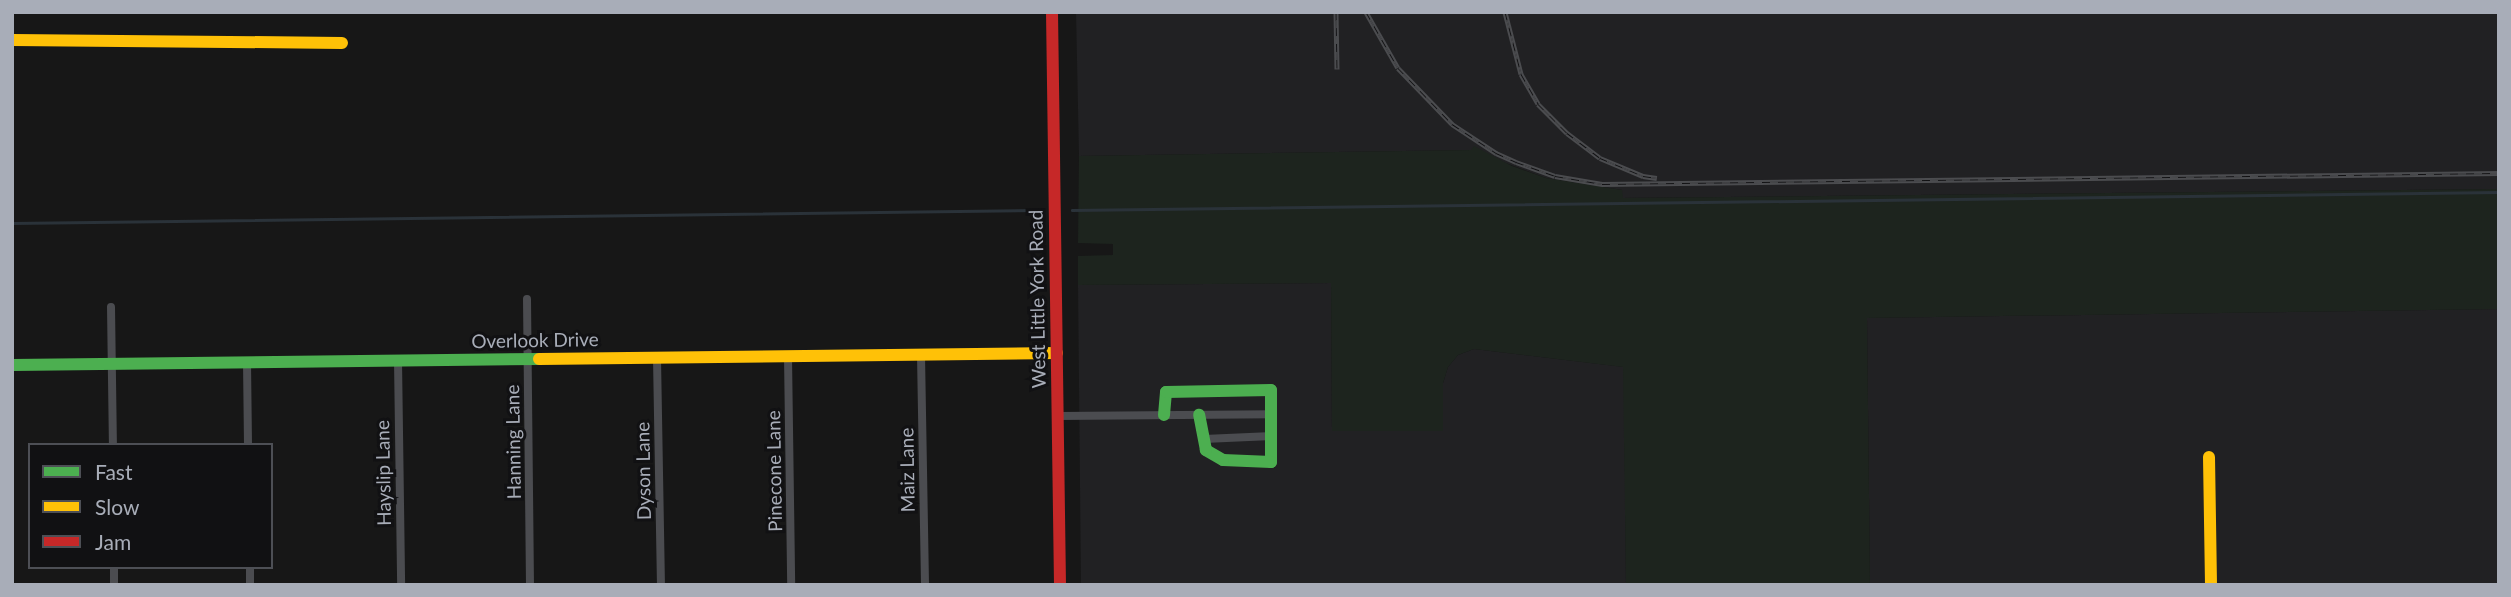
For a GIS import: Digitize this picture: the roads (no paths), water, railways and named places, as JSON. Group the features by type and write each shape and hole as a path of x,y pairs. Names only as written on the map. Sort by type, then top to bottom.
{"street":[{"name":"West Little York Road","path":"1052,12 1060,585"},
{"path":"12,40 342,43"},
{"name":"Hanning Lane","path":"527,299 530,585"},
{"path":"111,307 113,443"},
{"name":"Overlook Drive","path":"12,365 1057,353"},
{"name":"Maiz Lane","path":"921,355 925,585"},
{"name":"Pinecone Lane","path":"788,356 791,585"},
{"name":"Dyson Lane","path":"657,358 661,585"},
{"name":"Hayslip Lane","path":"398,360 401,585"},
{"path":"247,362 248,443"},
{"path":"1164,415 1166,392 1269,389 1272,414 1271,462 1241,463 1223,460 1206,450 1199,415"},
{"path":"1058,416 1272,414"},
{"path":"1204,439 1272,436"},
{"path":"2210,457 2211,585"}],"waterway":[{"path":"1072,210 2499,192"},
{"path":"12,223 1035,210"}],"railway":[{"path":"1336,12 1337,69"},
{"path":"1366,12 1398,68 1452,124 1496,153 1516,162 1555,176 1602,184 2499,173"},
{"path":"1505,12 1521,74 1538,104 1567,133 1600,158 1643,176 1657,178"}]}
